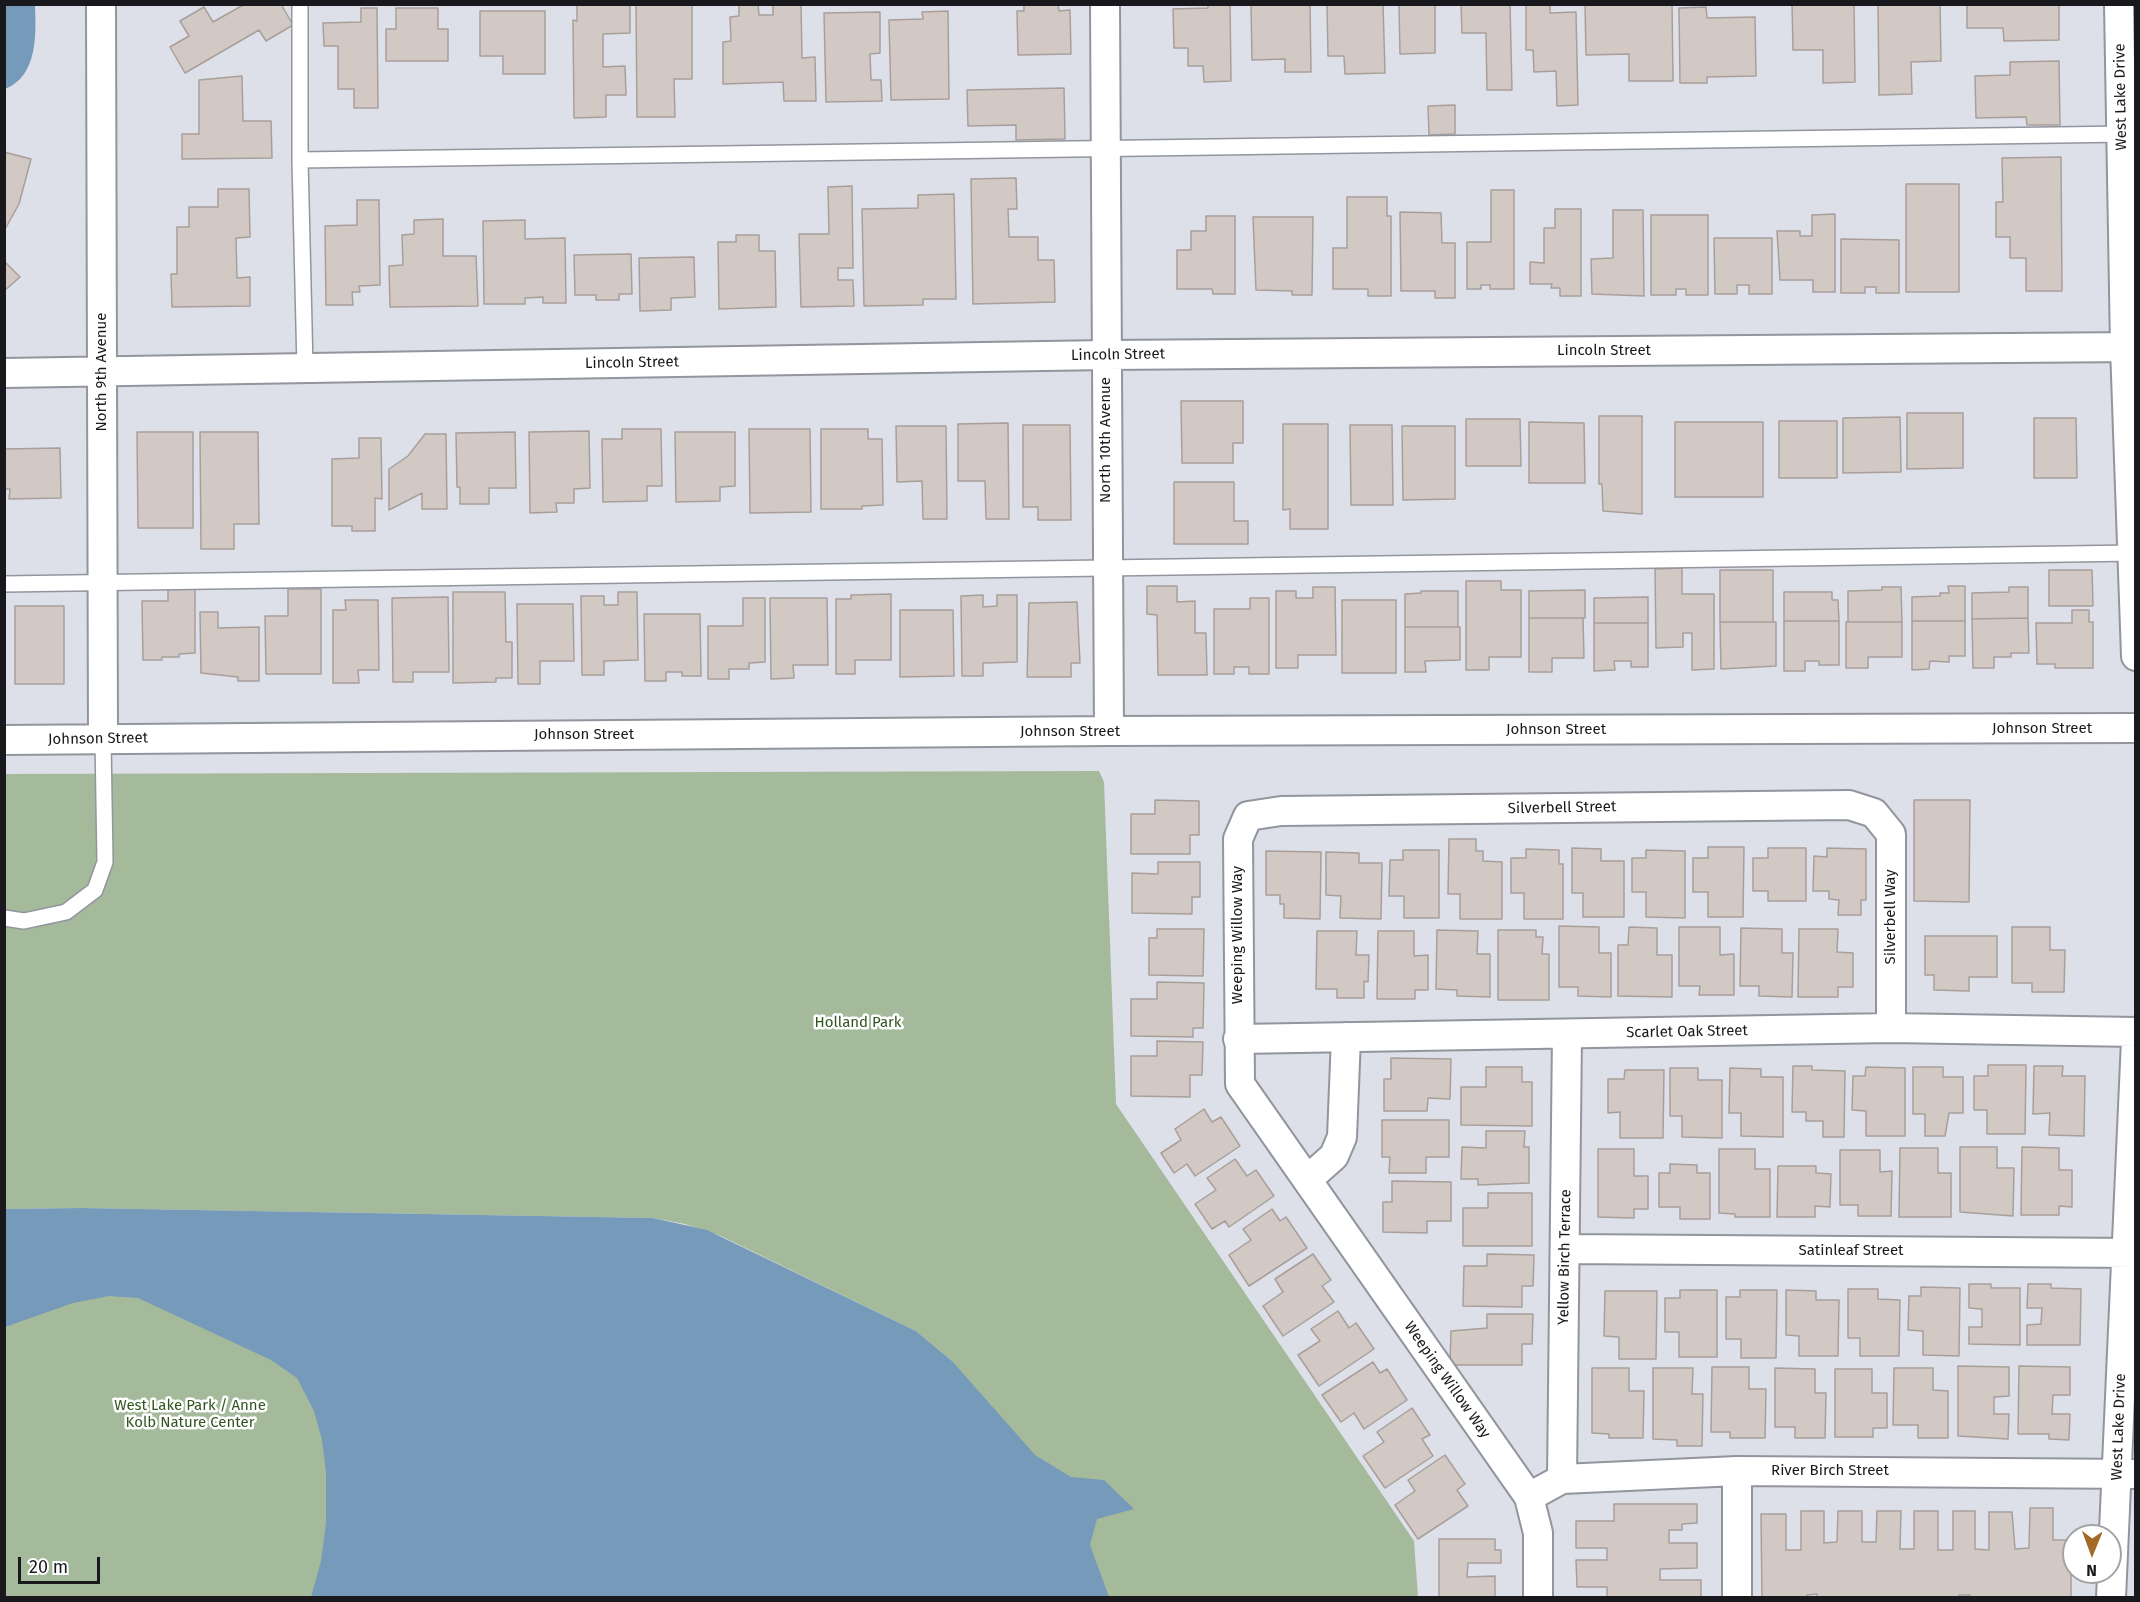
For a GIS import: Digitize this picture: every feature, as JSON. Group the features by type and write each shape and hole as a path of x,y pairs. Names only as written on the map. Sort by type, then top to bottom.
{"street":[{"name":"North 9th Avenue","path":"102,4 103,739"},
{"name":"North 10th Avenue","path":"1105,4 1109,732"},
{"name":"West Lake Drive","path":"2119,4 2128,134 2136,656"},
{"name":"Lincoln Street","path":"4,373 1106,355 2130,347"},
{"name":"Johnson Street","path":"4,740 2136,728"},
{"name":"Silverbell Street","path":"1248,816 1281,811 1849,805 1874,813"},
{"name":"Silverbell Way","path":"1874,813 1891,834 1891,1028"},
{"name":"Weeping Willow Way","path":"1248,816 1238,840 1240,1084 1529,1497 1538,1533 1538,1598"},
{"name":"Scarlet Oak Street","path":"1238,1039 1891,1028 2136,1032"},
{"name":"Yellow Birch Terrace","path":"1562,1479 1568,1035"},
{"path":"1307,1180 1330,1160 1342,1137 1346,1037"},
{"name":"West Lake Drive","path":"2111,1598 2126,1473 2136,1040"},
{"name":"Satinleaf Street","path":"1566,1249 2131,1253"},
{"path":"1737,1471 1737,1598"},
{"name":"River Birch Street","path":"1529,1497 1562,1479 1737,1471 2126,1473"}],"lane":[{"path":"300,4 300,160 305,368"},
{"path":"300,160 2128,134"},
{"path":"4,584 1107,570 2134,553"},
{"path":"4,918 24,921 66,912 95,890 105,862 103,739"}],"green space":[{"name":"Holland Park","path":"1099,771 1104,782 1116,1104 1414,1541 1418,1597 5,1597 5,1231 952,1361 916,1331 721,1236 685,1224 653,1218 81,1208 5,1209 4,774"}],"water":[{"path":"5,4 35,5 35,41 33,53 24,74 16,83 5,89"},
{"name":"West Lake Park / Anne Kolb Nature Center","path":"81,1208 653,1218 707,1230 916,1331 952,1361 1035,1455 1071,1477 1104,1480 1134,1509 1097,1519 1090,1545 1109,1597 311,1597 321,1561 326,1523 326,1472 322,1440 314,1411 297,1378 271,1360 138,1298 109,1296 73,1303 5,1327 5,1209"}],"building":[{"path":"245,4 281,4 293,25 266,41 259,30 185,73 170,47 189,36 180,21 204,7 213,22"},
{"path":"577,4 630,4 630,33 603,34 603,67 625,66 626,95 606,95 606,117 574,118 573,20 577,21"},
{"path":"636,4 692,4 692,79 674,79 675,117 637,117"},
{"path":"739,4 758,4 759,15 773,15 773,4 801,4 802,58 815,57 816,101 784,101 783,82 723,84 723,42 731,41 730,17 739,16"},
{"path":"1024,4 1058,4 1059,11 1070,10 1071,54 1018,55 1017,11 1024,11"},
{"path":"1208,4 1230,4 1231,81 1204,82 1203,66 1188,66 1188,48 1174,48 1173,9 1208,8"},
{"path":"1251,4 1310,4 1311,72 1285,72 1285,59 1252,60"},
{"path":"1327,4 1383,4 1385,73 1345,74 1344,56 1328,56"},
{"path":"1435,4 1435,53 1400,54 1399,5"},
{"path":"1461,4 1510,4 1512,90 1487,90 1486,33 1462,33"},
{"path":"1526,4 1550,4 1550,13 1576,12 1578,105 1557,106 1556,71 1534,72 1533,50 1526,50"},
{"path":"1585,4 1672,4 1673,81 1629,81 1629,54 1586,55"},
{"path":"1792,4 1854,4 1855,82 1823,83 1823,50 1793,50"},
{"path":"1878,4 1940,4 1941,61 1911,62 1912,94 1879,95"},
{"path":"1967,4 2059,4 2059,40 2004,41 2003,28 1967,28"},
{"path":"1706,7 1707,18 1755,17 1756,76 1707,77 1707,83 1680,83 1679,8"},
{"path":"361,8 377,8 378,108 354,108 354,89 338,89 338,46 324,46 323,23 361,22"},
{"path":"396,8 438,8 438,29 448,29 448,61 386,61 386,29 396,29"},
{"path":"480,11 545,11 545,74 503,74 503,56 480,56"},
{"path":"948,11 949,99 891,100 889,20 923,19 922,12"},
{"path":"880,12 880,53 870,54 871,80 881,80 882,101 826,102 824,13"},
{"path":"2059,61 2060,125 2027,125 2026,117 1976,118 1975,76 2010,75 2010,62"},
{"path":"242,76 243,121 271,121 272,158 182,159 182,134 199,134 199,80"},
{"path":"1064,88 1065,139 1016,140 1016,125 968,126 967,90"},
{"path":"1455,105 1455,134 1429,135 1428,106"},
{"path":"4,152 31,159 19,204 4,231"},
{"path":"2061,157 2062,291 2026,291 2026,258 2010,258 2010,237 1996,237 1996,202 2003,202 2002,158"},
{"path":"1016,178 1017,209 1008,209 1009,237 1038,237 1038,260 1054,260 1055,302 973,304 971,179"},
{"path":"1906,184 1959,184 1959,292 1906,292"},
{"path":"852,186 853,268 838,268 838,280 853,280 854,306 801,307 799,234 829,234 828,187"},
{"path":"218,189 249,189 250,237 236,238 237,278 250,277 250,306 172,307 171,274 177,274 177,227 189,227 189,207 218,207"},
{"path":"1491,190 1514,190 1514,289 1490,289 1490,285 1481,285 1481,289 1467,289 1467,242 1491,242"},
{"path":"954,194 956,299 923,299 923,305 864,306 862,209 918,208 918,195"},
{"path":"1347,197 1387,197 1387,216 1391,216 1391,296 1368,296 1368,289 1333,289 1333,248 1347,248"},
{"path":"357,200 379,200 380,285 359,286 360,292 352,292 353,305 326,305 325,226 357,225"},
{"path":"1555,209 1581,209 1581,296 1560,296 1560,288 1551,288 1552,284 1530,284 1530,262 1544,263 1544,228 1555,228"},
{"path":"1613,210 1643,210 1644,296 1592,294 1591,259 1613,258"},
{"path":"1400,212 1441,213 1442,243 1455,243 1455,298 1435,298 1435,291 1401,291"},
{"path":"1835,214 1835,292 1813,292 1813,280 1780,280 1777,231 1800,231 1800,236 1812,236 1812,215"},
{"path":"1651,215 1708,215 1708,295 1686,295 1686,289 1676,289 1676,295 1651,295"},
{"path":"1206,216 1235,216 1235,294 1213,294 1212,289 1177,289 1177,250 1191,250 1191,231 1206,231"},
{"path":"1253,217 1313,217 1312,295 1292,295 1292,291 1256,290"},
{"path":"443,219 443,256 476,256 478,306 390,307 389,266 403,265 402,235 414,234 414,220"},
{"path":"525,220 525,239 565,238 566,303 543,303 543,297 525,298 525,304 484,304 483,221"},
{"path":"736,235 759,235 759,251 775,251 776,307 719,309 718,242 736,242"},
{"path":"1714,238 1772,238 1772,294 1749,294 1749,285 1737,285 1737,294 1715,294"},
{"path":"1841,239 1899,240 1899,293 1876,293 1876,287 1865,287 1865,293 1841,293"},
{"path":"631,254 632,294 619,294 619,300 596,300 596,295 575,295 574,255"},
{"path":"694,257 695,297 671,298 671,310 640,311 639,258"},
{"path":"4,261 20,277 4,291"},
{"path":"1181,401 1243,401 1243,443 1233,443 1233,463 1182,463"},
{"path":"1907,413 1963,413 1963,468 1907,469"},
{"path":"1599,416 1642,416 1642,514 1603,511 1602,484 1599,484"},
{"path":"1900,417 1901,472 1843,473 1843,418"},
{"path":"2034,418 2076,418 2077,478 2034,478"},
{"path":"1466,419 1520,419 1521,466 1466,466"},
{"path":"1779,421 1837,421 1837,478 1779,478"},
{"path":"1529,422 1584,423 1585,483 1529,483"},
{"path":"1675,422 1763,422 1763,497 1675,497"},
{"path":"1008,423 1009,519 986,519 985,481 958,481 958,424"},
{"path":"1283,424 1328,424 1328,529 1290,529 1290,509 1283,510"},
{"path":"1023,425 1070,425 1071,520 1038,520 1038,507 1023,507"},
{"path":"1350,425 1392,425 1393,505 1351,505"},
{"path":"896,426 946,426 947,519 923,519 922,481 897,482"},
{"path":"1402,426 1455,426 1455,499 1403,500"},
{"path":"622,429 661,429 662,486 647,486 647,501 603,502 602,439 622,439"},
{"path":"749,429 810,429 811,512 750,513"},
{"path":"821,429 868,429 868,439 882,439 883,505 862,506 862,509 821,509"},
{"path":"589,431 590,488 574,489 574,503 556,503 557,512 530,513 529,432"},
{"path":"137,432 193,432 193,528 138,528"},
{"path":"200,432 258,432 259,524 234,524 234,549 201,549"},
{"path":"515,432 516,488 489,488 489,504 460,504 460,487 457,487 456,433"},
{"path":"675,432 735,432 735,486 720,487 720,501 676,502"},
{"path":"425,434 446,434 447,509 422,509 422,493 389,510 389,469 408,456"},
{"path":"359,438 381,438 382,499 375,498 375,531 352,531 352,526 332,526 332,459 359,458"},
{"path":"60,448 61,498 9,499 10,489 4,489 4,449"},
{"path":"1174,482 1234,482 1234,521 1248,521 1248,544 1174,544"},
{"path":"1682,568 1682,594 1714,594 1714,669 1692,670 1692,633 1683,633 1683,647 1656,648 1655,569"},
{"path":"1720,570 1773,570 1773,622 1720,622"},
{"path":"2049,570 2092,570 2093,606 2049,606"},
{"path":"1466,581 1501,581 1501,590 1521,590 1521,657 1489,657 1489,670 1466,670"},
{"path":"1147,586 1177,586 1177,602 1195,601 1195,633 1206,633 1207,675 1158,675 1157,615 1147,614"},
{"path":"1948,586 1965,586 1965,621 1912,621 1912,597 1940,596 1940,593 1949,593"},
{"path":"1313,587 1335,587 1336,655 1298,655 1298,668 1276,668 1276,591 1296,591 1296,598 1313,598"},
{"path":"1882,587 1901,587 1902,622 1848,622 1848,591 1882,590"},
{"path":"2009,587 2028,587 2028,618 1972,619 1972,593 2009,592"},
{"path":"168,588 195,588 195,653 179,654 179,657 162,657 162,660 143,660 142,601 168,601"},
{"path":"288,589 321,589 321,674 266,674 265,616 288,616"},
{"path":"1585,590 1585,618 1529,618 1529,591"},
{"path":"1421,591 1458,591 1458,627 1405,627 1405,594 1421,593"},
{"path":"453,592 505,592 506,642 512,642 512,678 496,678 496,682 453,683"},
{"path":"618,592 637,592 638,660 604,661 604,675 582,675 581,596 604,596 604,605 618,605"},
{"path":"1784,592 1832,592 1832,600 1838,600 1839,621 1784,621"},
{"path":"891,594 891,660 855,660 855,674 836,674 836,599 851,599 851,595"},
{"path":"983,595 983,607 997,606 997,595 1017,595 1017,662 983,663 983,676 962,676 961,596"},
{"path":"448,597 449,672 413,672 413,682 393,682 392,598"},
{"path":"1648,597 1648,623 1594,623 1594,598"},
{"path":"743,598 765,598 765,662 749,663 749,669 729,669 729,679 708,679 708,626 743,626"},
{"path":"770,598 827,598 828,665 793,665 794,678 771,679"},
{"path":"1250,598 1269,598 1269,674 1249,674 1249,667 1234,667 1234,674 1214,674 1214,609 1250,609"},
{"path":"345,600 378,600 379,670 358,670 359,683 333,683 333,610 346,610"},
{"path":"1342,600 1396,600 1396,673 1342,673"},
{"path":"1077,602 1080,663 1071,663 1071,677 1027,677 1029,603"},
{"path":"517,604 573,604 574,661 540,661 540,684 518,684"},
{"path":"15,606 64,606 64,684 15,684"},
{"path":"900,610 953,610 954,676 900,677"},
{"path":"2072,610 2089,610 2089,622 2093,622 2093,668 2055,668 2055,664 2037,664 2036,623 2072,623"},
{"path":"200,612 218,612 218,628 259,627 259,681 238,681 238,677 201,673"},
{"path":"644,614 700,614 701,676 682,676 682,672 666,672 666,681 645,681"},
{"path":"1529,618 1583,618 1584,658 1552,658 1552,672 1529,672"},
{"path":"2028,618 2029,653 2011,653 2011,657 1994,657 1994,668 1973,668 1972,619"},
{"path":"1784,621 1839,621 1839,665 1819,665 1819,661 1805,661 1805,671 1784,671"},
{"path":"1912,621 1965,621 1965,656 1949,656 1949,662 1930,661 1929,669 1912,670"},
{"path":"1720,622 1776,622 1776,666 1721,669"},
{"path":"1846,622 1902,622 1902,657 1868,657 1868,668 1846,668"},
{"path":"1594,623 1648,623 1648,667 1631,667 1631,661 1614,661 1615,670 1594,671"},
{"path":"1405,627 1460,627 1460,660 1425,661 1426,672 1405,672"},
{"path":"1155,800 1199,801 1199,835 1190,835 1190,854 1131,854 1131,814 1155,814"},
{"path":"1914,800 1970,800 1969,902 1914,901"},
{"path":"1449,839 1476,839 1476,851 1483,851 1483,861 1502,862 1502,919 1460,919 1460,894 1448,894"},
{"path":"1708,847 1744,847 1743,917 1708,917 1708,892 1693,892 1693,858 1708,858"},
{"path":"1572,848 1601,849 1601,861 1624,861 1624,917 1583,917 1583,893 1572,893"},
{"path":"1768,848 1806,848 1806,901 1768,901 1768,891 1753,891 1753,858 1768,858"},
{"path":"1827,848 1866,849 1866,900 1861,900 1861,915 1838,915 1839,900 1829,899 1829,891 1813,891 1814,856 1827,857"},
{"path":"1526,849 1559,850 1559,864 1563,864 1563,919 1524,919 1524,893 1511,893 1511,858 1526,858"},
{"path":"1403,850 1439,850 1439,918 1404,918 1404,896 1389,896 1390,860 1403,860"},
{"path":"1646,850 1685,851 1685,918 1646,917 1646,892 1632,892 1632,858 1646,858"},
{"path":"1266,851 1321,852 1320,919 1284,918 1284,904 1280,904 1280,895 1266,895"},
{"path":"1326,852 1359,853 1359,863 1382,863 1381,919 1340,918 1341,896 1326,895"},
{"path":"1158,862 1200,862 1200,897 1192,897 1192,914 1132,913 1132,873 1158,874"},
{"path":"1559,926 1599,927 1599,953 1611,953 1611,997 1578,996 1578,987 1559,987"},
{"path":"1629,927 1657,928 1657,955 1672,955 1672,997 1618,996 1618,945 1628,945"},
{"path":"1679,927 1720,927 1720,955 1734,954 1734,995 1699,995 1700,986 1679,986"},
{"path":"2012,927 2050,927 2050,950 2065,950 2064,992 2032,992 2032,983 2012,983"},
{"path":"1741,928 1782,929 1782,953 1793,953 1792,997 1759,996 1759,986 1740,986"},
{"path":"1157,929 1204,929 1203,976 1149,975 1149,938 1157,938"},
{"path":"1799,929 1838,929 1837,952 1853,953 1853,987 1838,987 1838,997 1798,997"},
{"path":"1437,930 1478,931 1477,954 1490,954 1490,997 1457,996 1457,990 1436,989"},
{"path":"1498,930 1536,930 1536,937 1543,937 1542,954 1549,954 1549,1000 1498,1000"},
{"path":"1317,931 1357,931 1356,955 1369,955 1368,982 1364,981 1364,998 1337,998 1337,989 1316,989"},
{"path":"1378,931 1414,931 1414,956 1428,955 1428,990 1415,990 1415,999 1377,999"},
{"path":"1925,936 1997,936 1997,977 1969,977 1969,991 1934,990 1934,975 1925,975"},
{"path":"1157,982 1204,983 1203,1028 1193,1028 1193,1037 1131,1036 1131,999 1157,999"},
{"path":"1157,1041 1203,1042 1202,1075 1190,1075 1190,1097 1131,1096 1131,1056 1157,1056"},
{"path":"1391,1058 1451,1059 1450,1099 1428,1098 1427,1111 1384,1111 1384,1079 1391,1079"},
{"path":"1988,1065 2026,1065 2025,1134 1987,1134 1987,1110 1974,1110 1974,1076 1988,1076"},
{"path":"1793,1066 1812,1066 1812,1070 1845,1071 1844,1137 1823,1137 1823,1121 1806,1121 1806,1112 1792,1112"},
{"path":"2034,1066 2063,1066 2062,1076 2085,1076 2084,1136 2049,1135 2050,1113 2033,1114"},
{"path":"1486,1067 1522,1067 1522,1082 1532,1082 1532,1126 1461,1125 1461,1087 1486,1087"},
{"path":"1866,1067 1905,1068 1905,1136 1866,1136 1866,1111 1852,1110 1853,1076 1865,1076"},
{"path":"1913,1067 1943,1067 1943,1077 1963,1077 1963,1113 1949,1113 1945,1136 1925,1136 1925,1114 1913,1114"},
{"path":"1670,1068 1698,1068 1698,1080 1722,1080 1722,1138 1682,1137 1682,1116 1670,1116"},
{"path":"1730,1068 1761,1069 1761,1077 1783,1077 1783,1137 1741,1136 1741,1113 1729,1113"},
{"path":"1625,1070 1664,1070 1663,1138 1620,1138 1620,1112 1608,1113 1608,1079 1624,1079"},
{"path":"1204,1109 1212,1122 1221,1117 1240,1146 1195,1176 1187,1164 1174,1173 1161,1153 1181,1140 1175,1129"},
{"path":"1382,1120 1449,1120 1449,1157 1426,1157 1426,1173 1389,1173 1390,1157 1382,1157"},
{"path":"1486,1131 1525,1131 1524,1147 1529,1147 1529,1183 1478,1185 1478,1179 1461,1179 1462,1147 1486,1148"},
{"path":"1960,1147 1997,1147 1997,1168 2014,1168 2013,1216 1960,1212"},
{"path":"2022,1147 2059,1148 2059,1170 2072,1170 2072,1207 2059,1206 2059,1215 2021,1215"},
{"path":"1900,1148 1938,1148 1938,1173 1951,1173 1951,1217 1899,1217"},
{"path":"1598,1149 1634,1149 1634,1176 1648,1176 1648,1209 1634,1209 1634,1218 1598,1217"},
{"path":"1719,1149 1755,1149 1755,1169 1770,1169 1770,1217 1735,1217 1735,1214 1719,1213"},
{"path":"1840,1150 1880,1150 1880,1172 1892,1171 1891,1216 1858,1216 1858,1205 1840,1205"},
{"path":"1235,1159 1247,1176 1256,1170 1274,1196 1229,1227 1225,1221 1212,1229 1195,1204 1216,1190 1207,1178"},
{"path":"1670,1164 1697,1165 1697,1173 1710,1173 1710,1219 1680,1219 1680,1207 1659,1207 1659,1173 1670,1173"},
{"path":"1778,1166 1816,1166 1816,1173 1831,1174 1830,1207 1815,1206 1815,1217 1777,1217"},
{"path":"1392,1181 1451,1182 1451,1221 1427,1221 1427,1233 1383,1232 1383,1202 1392,1202"},
{"path":"1488,1193 1532,1193 1532,1246 1463,1246 1463,1208 1488,1208"},
{"path":"1272,1209 1280,1221 1286,1217 1307,1248 1249,1286 1229,1255 1251,1240 1243,1229"},
{"path":"1313,1254 1331,1280 1322,1286 1334,1302 1283,1336 1263,1306 1283,1292 1275,1279"},
{"path":"1487,1254 1534,1255 1533,1286 1522,1286 1522,1307 1463,1306 1464,1266 1487,1266"},
{"path":"1969,1284 1991,1284 1991,1288 2020,1288 2020,1345 1969,1344 1969,1327 1982,1327 1982,1309 1969,1308"},
{"path":"2028,1284 2051,1284 2051,1288 2081,1289 2080,1345 2027,1345 2027,1325 2041,1324 2042,1308 2027,1308"},
{"path":"1921,1287 1960,1288 1959,1356 1923,1355 1923,1331 1908,1330 1909,1296 1921,1296"},
{"path":"1848,1289 1878,1289 1878,1299 1900,1300 1899,1356 1860,1356 1860,1338 1848,1338"},
{"path":"1680,1290 1717,1290 1717,1357 1679,1357 1679,1332 1665,1332 1665,1298 1680,1298"},
{"path":"1740,1290 1777,1290 1776,1358 1741,1358 1741,1339 1726,1339 1726,1297 1740,1297"},
{"path":"1786,1290 1816,1291 1816,1300 1839,1300 1838,1356 1799,1356 1799,1336 1786,1335"},
{"path":"1605,1291 1657,1291 1656,1359 1619,1359 1619,1337 1604,1336"},
{"path":"1338,1311 1349,1328 1356,1323 1374,1349 1319,1386 1298,1355 1320,1341 1311,1329"},
{"path":"1487,1314 1533,1314 1532,1344 1522,1344 1522,1365 1450,1365 1451,1331 1487,1328"},
{"path":"1373,1362 1380,1373 1387,1369 1407,1400 1364,1429 1354,1413 1341,1422 1322,1395"},
{"path":"1958,1366 2009,1367 2009,1396 1994,1397 1994,1414 2009,1414 2008,1439 1958,1436"},
{"path":"2019,1366 2070,1367 2070,1395 2053,1395 2052,1414 2070,1414 2069,1440 2049,1439 2049,1434 2018,1434"},
{"path":"1712,1367 1749,1367 1749,1389 1766,1389 1765,1438 1730,1438 1730,1432 1711,1432"},
{"path":"1592,1368 1629,1368 1629,1391 1644,1391 1643,1438 1609,1438 1609,1434 1592,1433"},
{"path":"1653,1368 1693,1368 1692,1394 1703,1394 1702,1446 1677,1446 1677,1440 1653,1439"},
{"path":"1775,1368 1815,1369 1815,1393 1826,1393 1825,1438 1795,1438 1795,1427 1775,1427"},
{"path":"1894,1368 1933,1368 1933,1390 1948,1391 1948,1438 1918,1438 1918,1425 1893,1425"},
{"path":"1835,1369 1872,1369 1872,1393 1887,1393 1887,1428 1873,1428 1873,1437 1835,1437"},
{"path":"1412,1408 1430,1435 1422,1439 1433,1456 1385,1488 1363,1456 1384,1442 1377,1432"},
{"path":"1445,1455 1465,1484 1457,1490 1468,1506 1418,1539 1395,1505 1415,1491 1408,1480"},
{"path":"1614,1504 1697,1504 1697,1523 1682,1524 1682,1530 1669,1530 1669,1543 1697,1543 1697,1568 1660,1569 1660,1580 1701,1580 1701,1598 1576,1598 1607,1597 1607,1587 1577,1587 1576,1560 1607,1560 1607,1548 1576,1548 1576,1521 1614,1521"},
{"path":"2030,1508 2053,1508 2053,1540 2062,1540 2062,1584 2071,1584 2071,1598 1970,1598 1970,1595 1959,1595 1959,1598 1817,1598 1817,1594 1807,1595 1807,1598 1762,1598 1761,1514 1786,1514 1786,1550 1801,1550 1801,1511 1824,1511 1824,1543 1837,1542 1838,1511 1862,1511 1862,1542 1876,1542 1877,1511 1901,1511 1900,1549 1914,1549 1914,1511 1938,1511 1938,1550 1953,1550 1953,1511 1975,1511 1975,1549 1989,1550 1989,1512 2012,1512 2015,1549 2029,1548"},
{"path":"1439,1539 1495,1539 1495,1550 1501,1550 1501,1563 1468,1563 1467,1577 1495,1576 1495,1598 1439,1598"}]}
